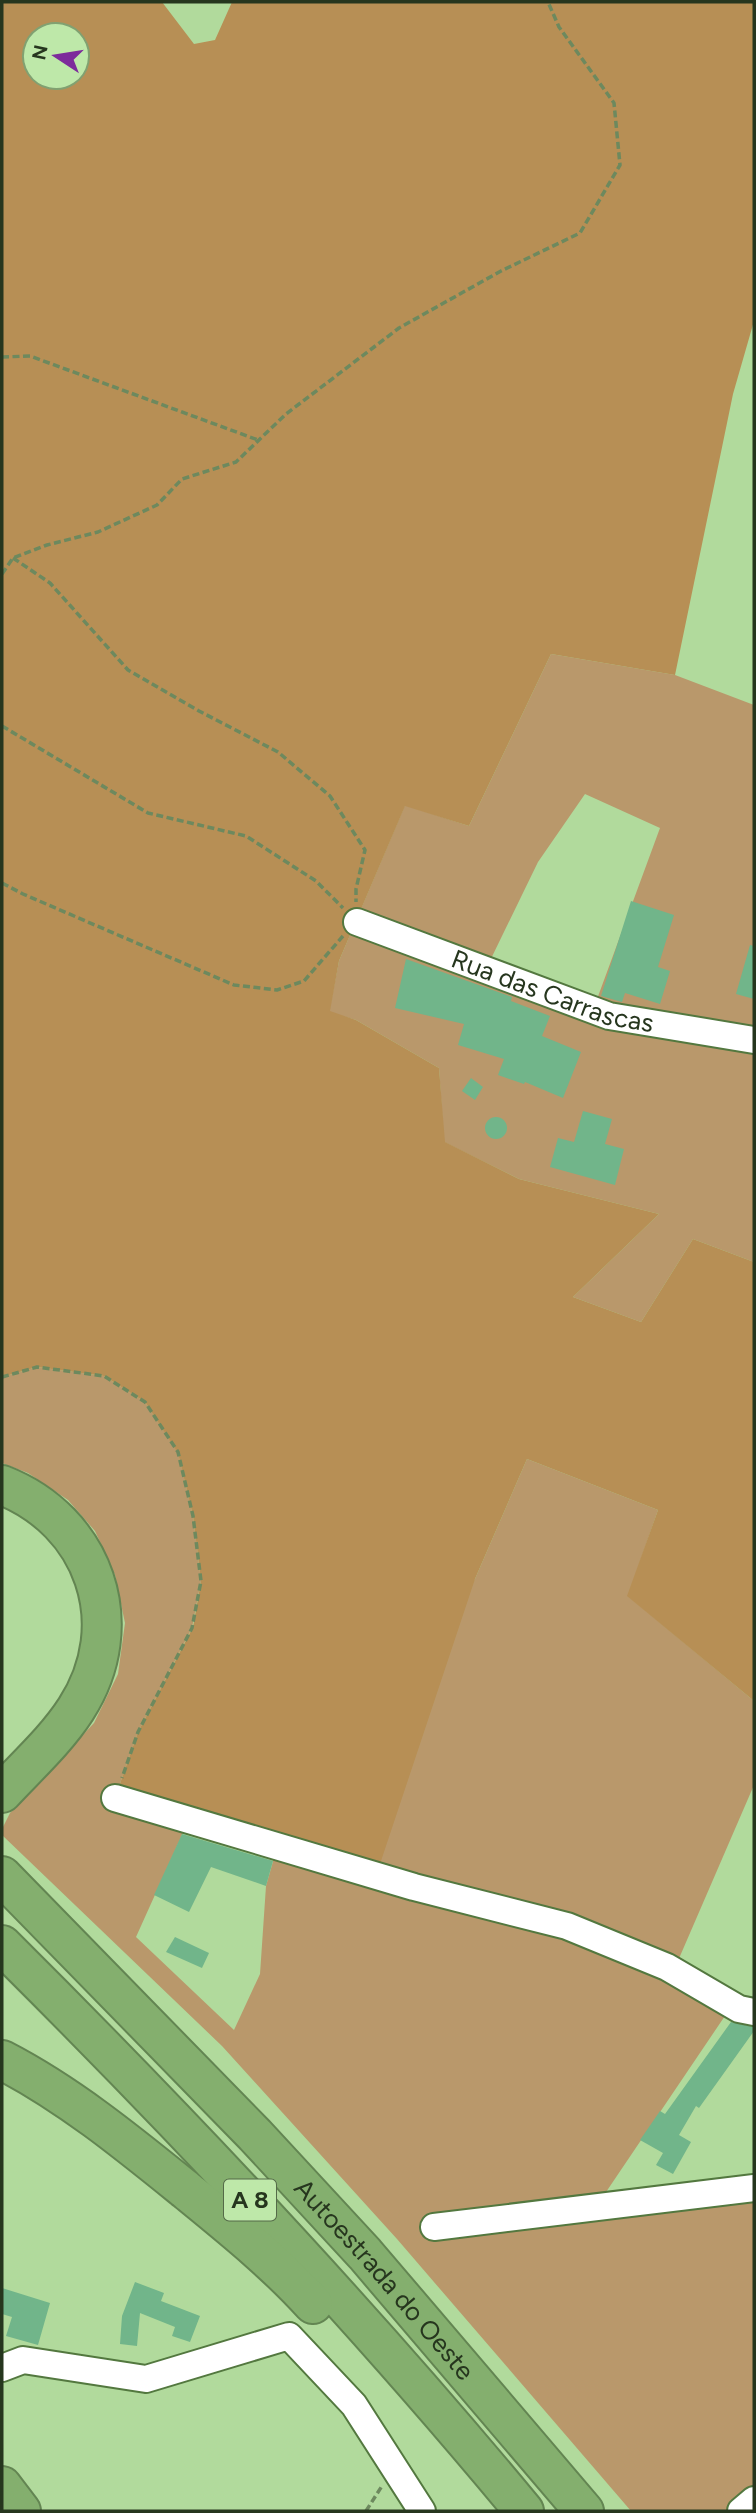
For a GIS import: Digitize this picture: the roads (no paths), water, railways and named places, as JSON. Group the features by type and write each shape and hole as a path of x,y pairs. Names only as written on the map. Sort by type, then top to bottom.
{"highway":[{"path":"2,1485 40,1504 72,1535 92,1572 99,1597 102,1624 99,1655 92,1679 77,1708 60,1732 2,1793"},
{"path":"2,1510 38,1531 67,1568 79,1610 80,1634 77,1656 69,1680 57,1702 43,1722 2,1766"},
{"name":"Autoestrada do Oeste","path":"6,1880 236,2116 365,2254 584,2511"},
{"name":"Autoestrada do Oeste","path":"2,1945 252,2202 524,2511"},
{"path":"2,2060 58,2093 105,2126 215,2214 302,2291 427,2427 486,2465"},
{"path":"2,2486 21,2511"}],"street":[{"name":"Rua das Carrascas","path":"356,922 609,1016 754,1040"},
{"path":"115,1798 414,1887 567,1926 667,1967 739,2009 754,2012"},
{"path":"434,2227 754,2188"},
{"path":"2,2368 23,2360 146,2379 289,2336 354,2405 422,2511"},
{"path":"741,2511 754,2500"}]}
